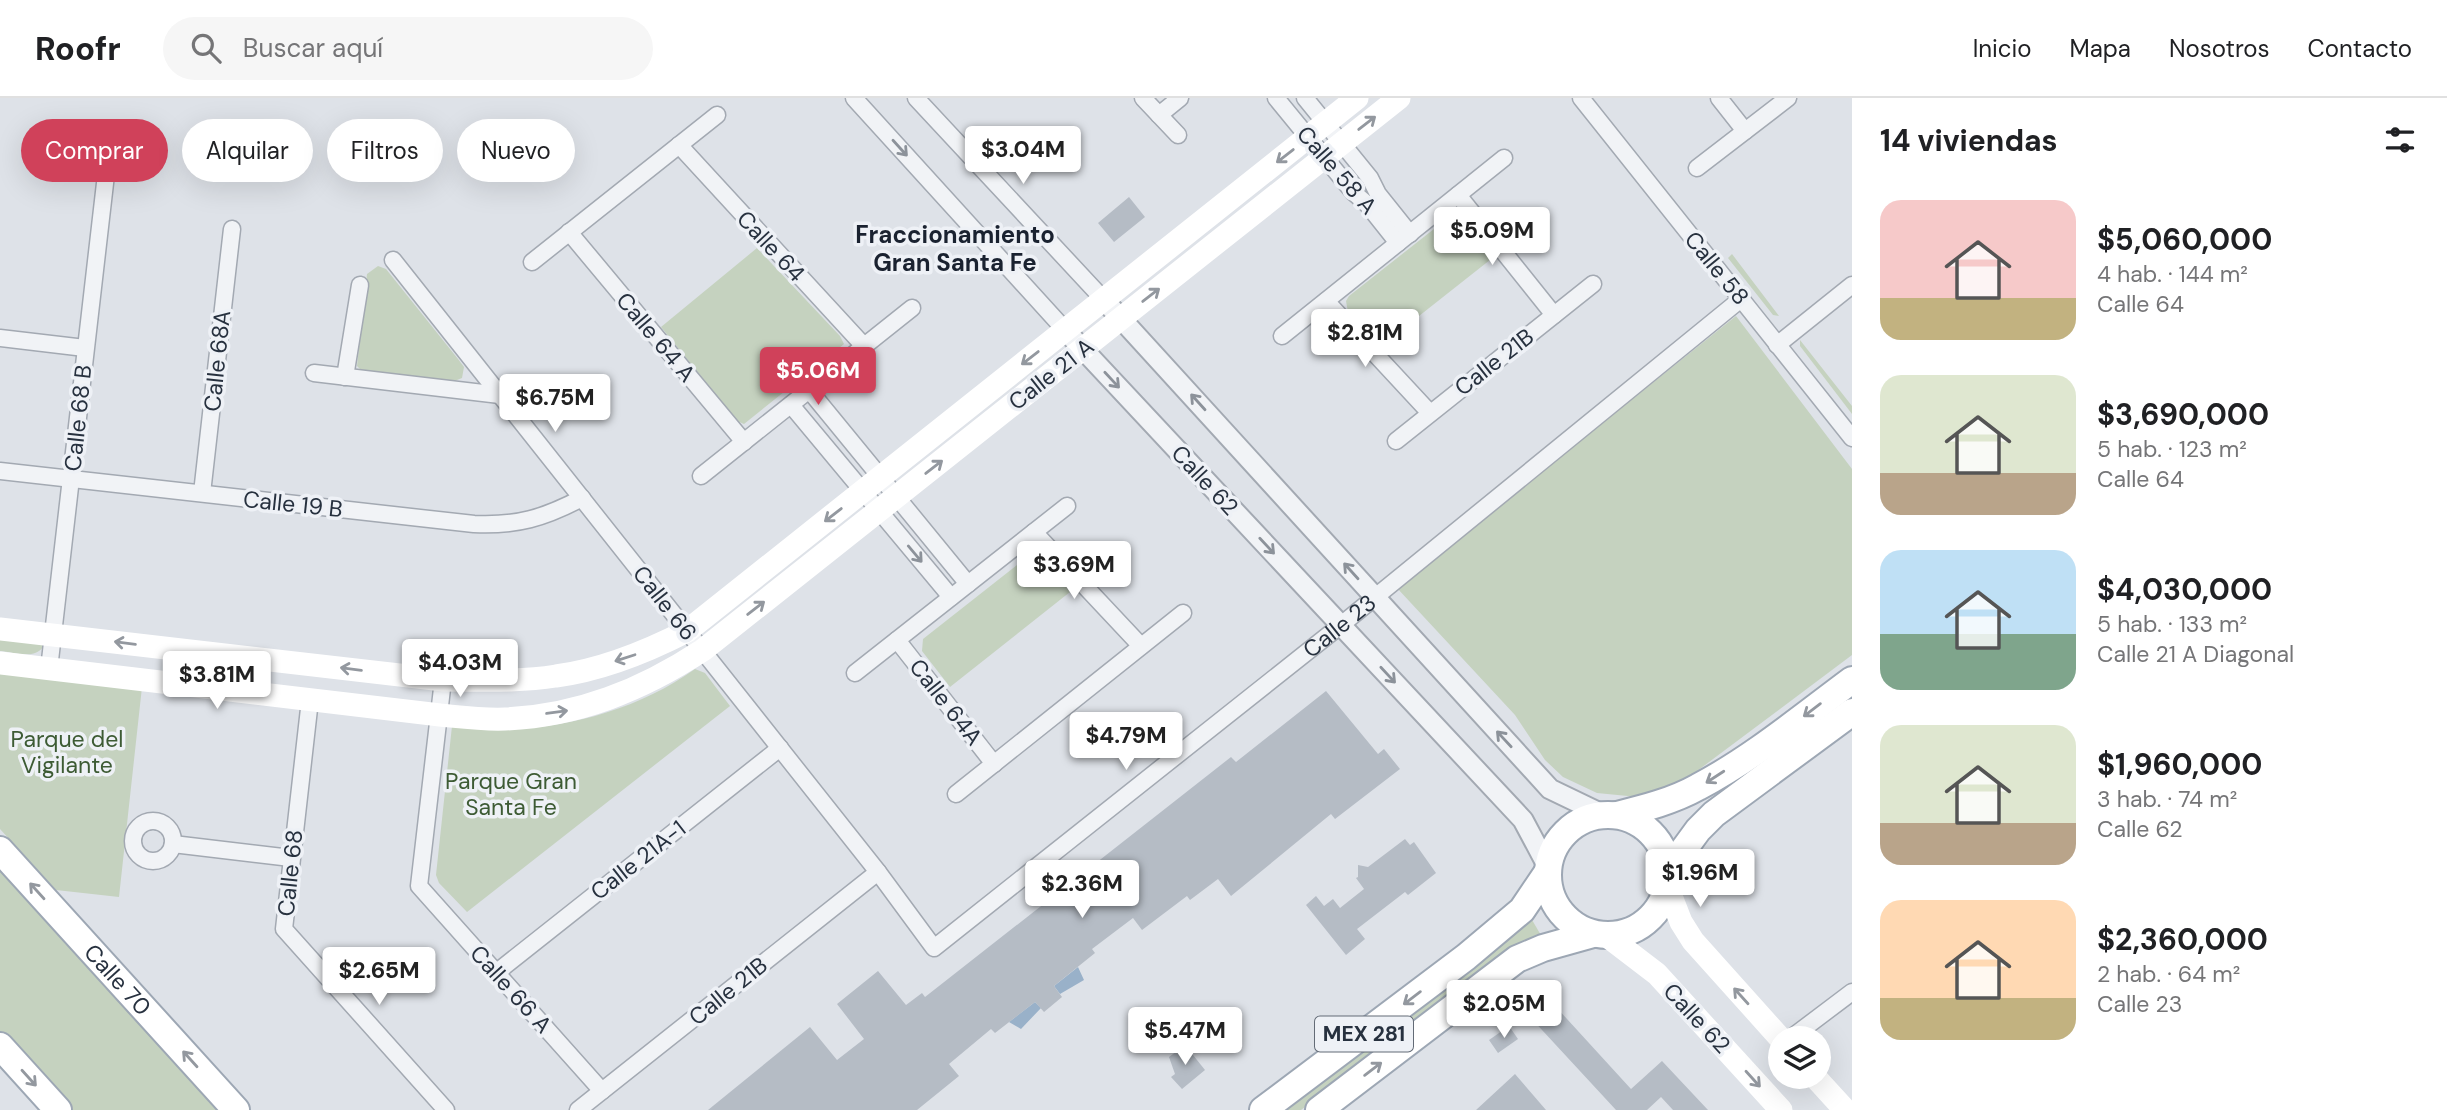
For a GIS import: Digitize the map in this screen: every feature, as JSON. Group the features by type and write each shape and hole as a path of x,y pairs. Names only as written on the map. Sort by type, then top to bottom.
{"main road":[{"name":"Calle 21 A","path":"0,629 443,680 509,681 558,676 626,659 687,631 1357,98"},
{"name":"Calle 21 A","path":"0,663 440,715 504,719 564,712 597,704 650,682 703,650 1399,98"},
{"path":"1610,815 1630,818 1652,833 1665,856 1667,878 1662,900 1644,923 1619,934 1599,934 1581,929 1565,918 1553,902 1548,870 1555,845 1564,833 1589,817 1610,815 1677,797 1699,787 1772,740 1852,680"},
{"path":"1667,878 1698,830 1714,814 1852,712"},
{"name":"Calle 70","path":"0,850 236,1110"},
{"name":"MEX 281","path":"1262,1110 1466,957 1522,910 1548,870"},
{"name":"Calle 62","path":"1667,878 1681,922 1693,941 1769,1026"},
{"name":"MEX 281","path":"1319,1110 1517,959 1543,948 1599,934"},
{"name":"Calle 62","path":"1599,934 1657,974 1781,1110"},
{"path":"0,1046 58,1110"},
{"path":"1826,1089 1845,1110"}],"street":[{"name":"Calle 62","path":"854,98 1065,330 1523,820 1548,870"},
{"name":"Calle 62","path":"916,98 1104,299 1550,789 1610,815"},
{"path":"1143,98 1178,135"},
{"path":"1159,115 1180,98"},
{"name":"Calle 58 A","path":"1276,98 1317,130 1404,238"},
{"name":"Calle 58 A","path":"1305,98 1317,130 1404,238"},
{"name":"Calle 58","path":"1581,98 1852,438"},
{"path":"1719,98 1745,131"},
{"path":"1697,168 1788,98"},
{"path":"532,262 716,115"},
{"name":"Calle 64","path":"679,145 864,346"},
{"path":"1282,336 1504,159"},
{"name":"Calle 68 B","path":"49,669 105,182"},
{"path":"1458,195 1554,315"},
{"name":"Calle 68A","path":"202,494 232,229"},
{"name":"Calle 64 A","path":"569,232 744,442"},
{"name":"Calle 66","path":"394,260 878,872 934,948"},
{"name":"Calle 21B","path":"1396,441 1593,284"},
{"path":"345,377 360,285"},
{"path":"1777,345 1852,285"},
{"name":"Calle 23","path":"934,948 1341,625 1741,299"},
{"path":"1326,300 1430,413"},
{"path":"701,477 912,308"},
{"path":"0,338 85,348"},
{"path":"314,373 500,394"},
{"path":"809,390 951,597"},
{"path":"791,405 968,584"},
{"name":"Calle 19 B","path":"0,471 493,525 535,520 582,498"},
{"path":"855,673 1067,506"},
{"path":"1034,532 1141,646"},
{"path":"956,794 1183,613"},
{"name":"Calle 64A","path":"897,640 994,764"},
{"name":"Calle 66 A","path":"443,680 419,886 602,1091"},
{"name":"Calle 68","path":"310,700 284,929 446,1110"},
{"name":"Calle 21A-1","path":"497,972 780,748"},
{"path":"173,844 292,858"},
{"name":"Calle 21B","path":"578,1110 878,872"},
{"path":"1807,1026 1852,992"}],"green space":[{"path":"1453,214 1462,216 1495,256 1381,346 1348,312 1346,301"},
{"path":"757,248 840,336 844,344 744,424 737,421 661,327"},
{"path":"1732,254 1779,316 1773,315 1728,258"},
{"path":"378,266 386,269 464,367 462,378 452,382 362,371 357,366 367,274"},
{"path":"1736,316 1852,469 1852,655 1697,771 1688,781 1638,797 1597,793 1563,777 1545,760 1515,715 1397,588"},
{"path":"1800,340 1852,406 1852,414 1800,346"},
{"path":"1031,554 1044,559 1070,592 950,687 922,651 923,639"},
{"path":"0,634 40,641 43,647 29,654 0,651"},
{"name":"Parque Gran Santa Fe","path":"695,669 705,673 730,706 467,912 439,883 436,875 452,726 531,728 581,720 652,694"},
{"name":"Parque del Vigilante","path":"0,670 142,687 119,897 56,890 0,829"},
{"path":"0,862 221,1110 71,1110 0,1032"},
{"path":"1528,913 1542,937 1508,954 1301,1110 1282,1110"}],"water":[{"path":"1078,967 1084,980 1060,994 1054,986"},
{"path":"1035,1002 1041,1008 1021,1029 1009,1022"}],"building":[{"path":"1129,197 1145,217 1114,242 1098,223"},
{"path":"1326,691 1378,754 1384,749 1400,769 1335,819 1331,814 1231,896 1218,879 1190,900 1187,896 1142,930 1133,918 1092,949 1095,953 1054,986 1062,997 1044,1012 1035,1002 995,1033 991,1029 949,1064 959,1076 917,1110 708,1110 810,1027 837,1060 864,1039 837,1004 878,971 906,1005 922,993 925,997 1231,757 1236,762"},
{"path":"1405,839 1410,845 1414,842 1436,873 1408,895 1405,892 1357,929 1365,939 1346,955 1306,905 1316,896 1324,906 1333,899 1340,908 1364,889 1356,878 1358,865 1368,867"},
{"path":"1546,996 1631,1089 1662,1061 1708,1110 1673,1110 1661,1097 1647,1110 1616,1110 1530,1017 1534,1012 1532,1010"},
{"path":"1509,1026 1518,1039 1498,1053 1489,1040"},
{"path":"1185,1045 1205,1070 1182,1089 1171,1077 1175,1074 1169,1057"},
{"path":"1515,1074 1546,1110 1476,1110"}],"district":[{"name":"Fraccionamiento Gran Santa Fe","path":"955,248"}]}
